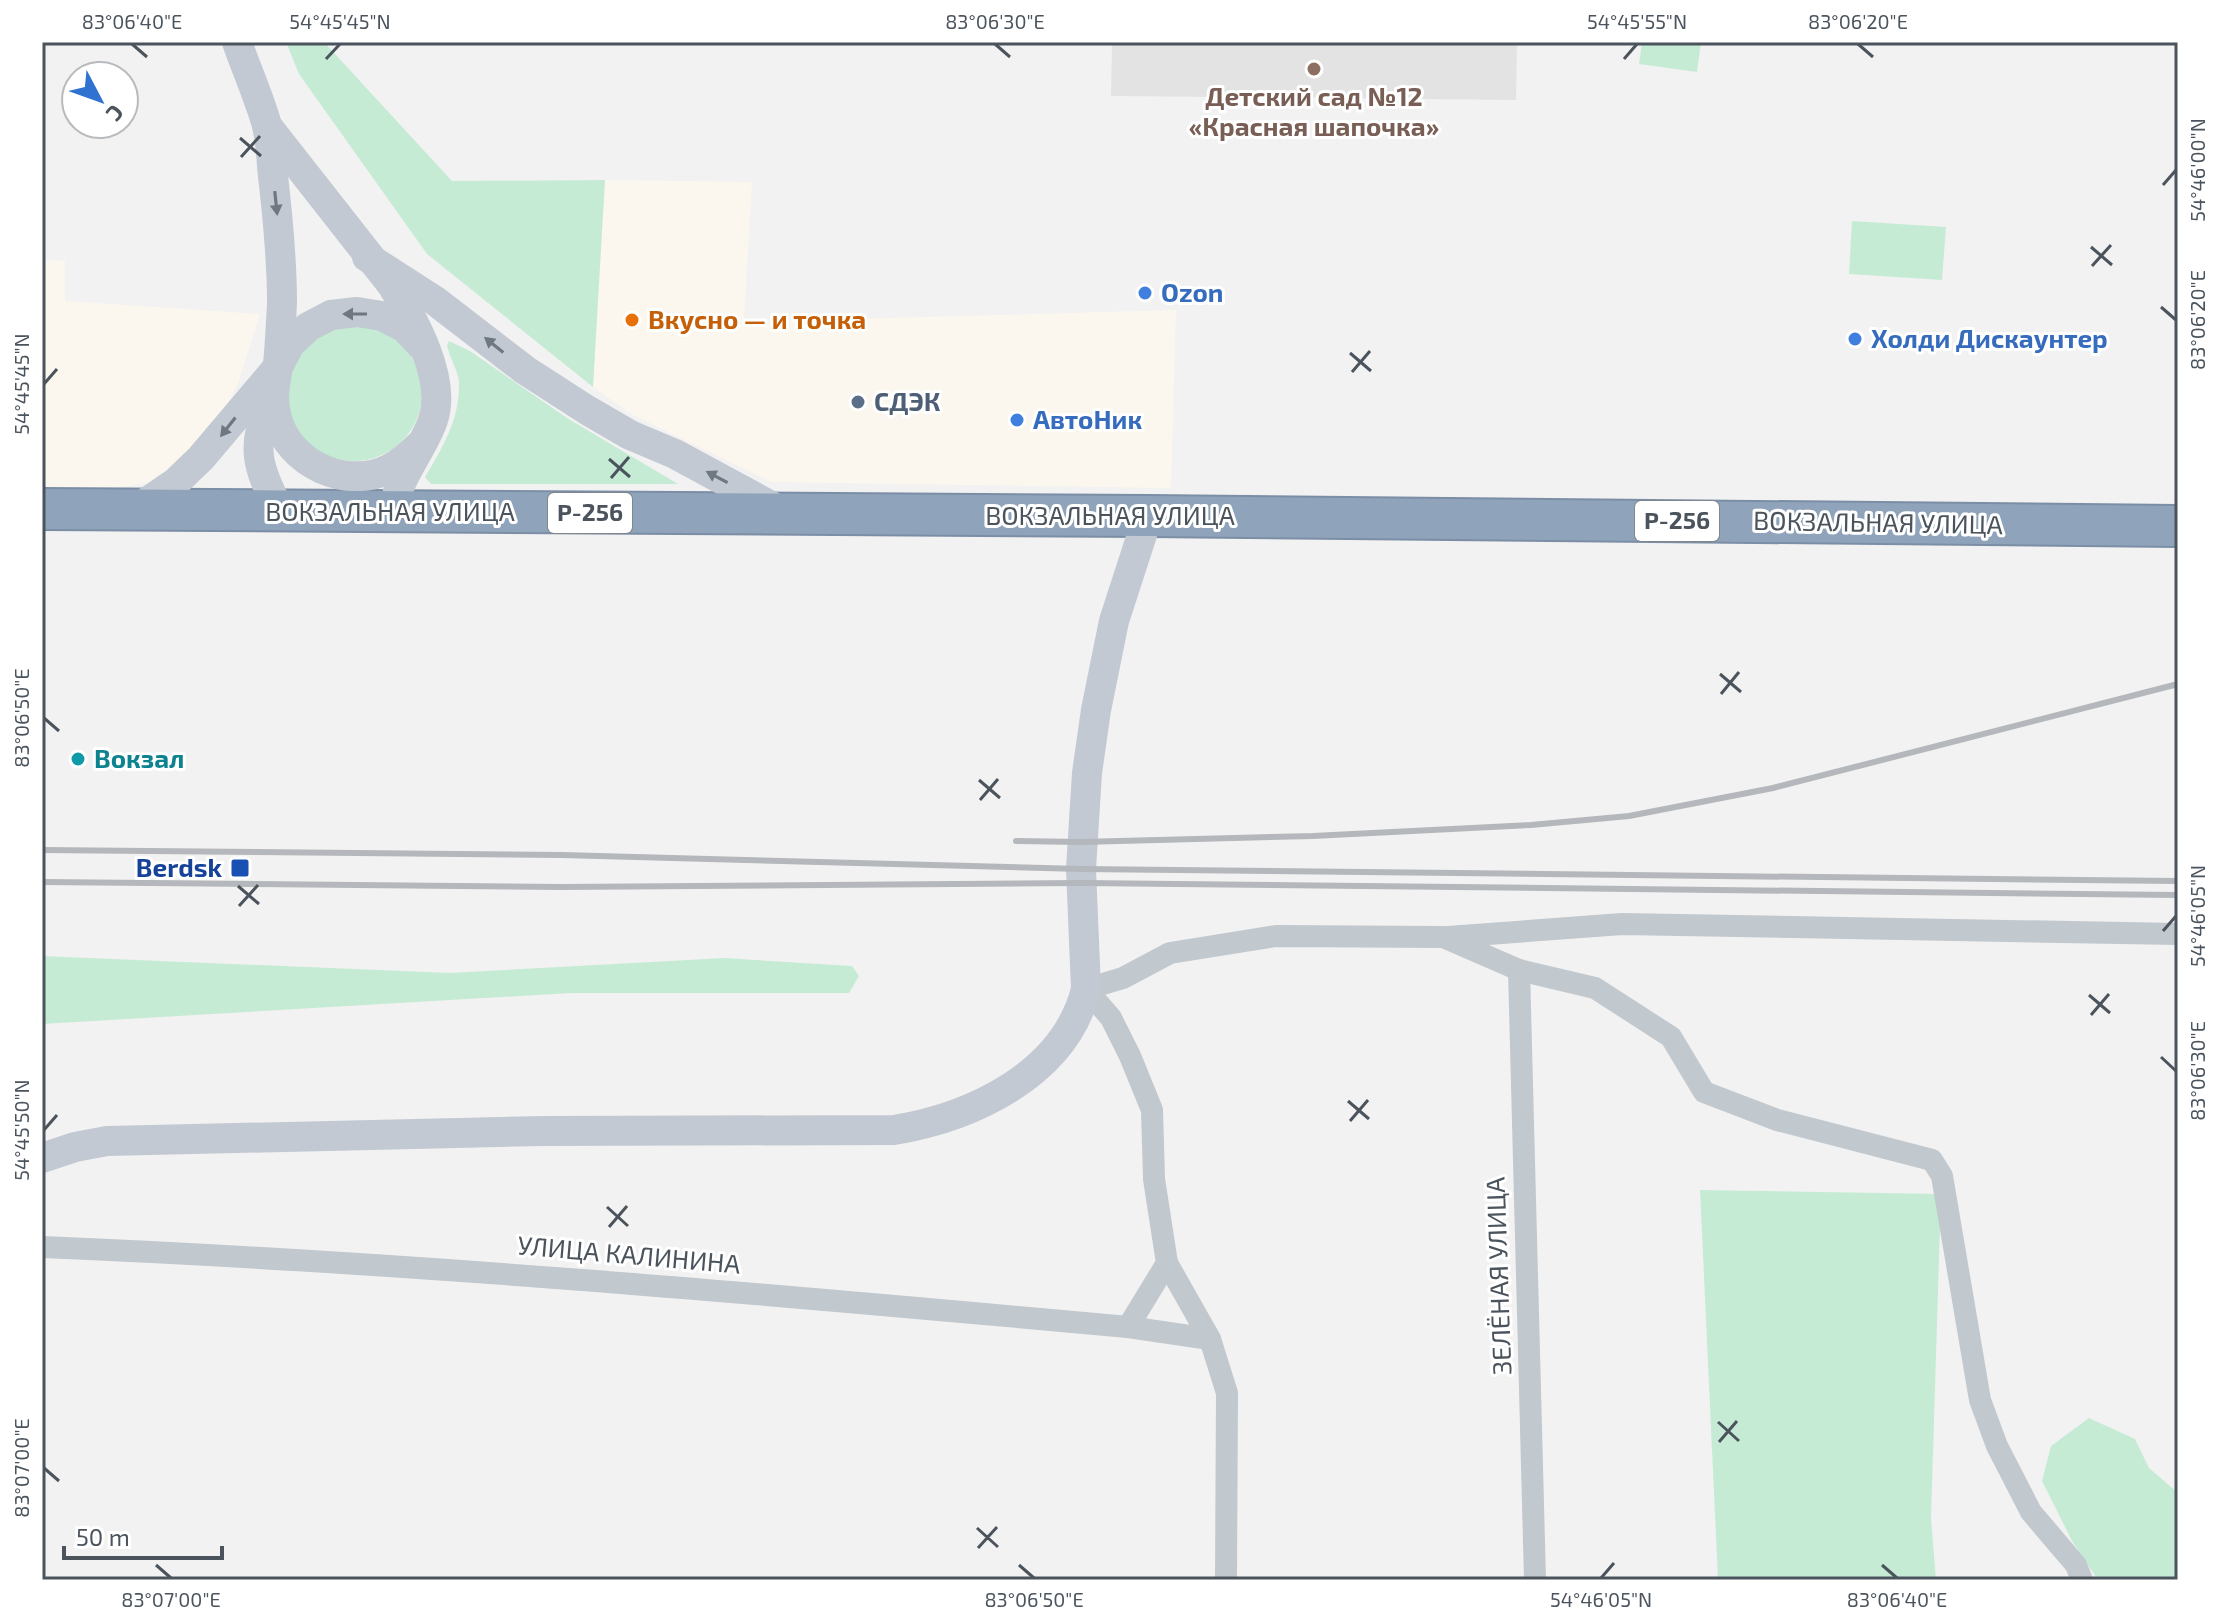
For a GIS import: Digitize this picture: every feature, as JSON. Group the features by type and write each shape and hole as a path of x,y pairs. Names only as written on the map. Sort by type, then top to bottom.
{"highway":[{"name":"ВОКЗАЛЬНАЯ УЛИЦА","path":"42,509 280,511 389,502 786,514 2178,526"}],"main road":[{"path":"237,42 267,125 281,258 278,367 273,398 261,421 257,448 263,480 280,511"},
{"path":"267,125 400,298 434,369 438,394 433,420 389,502"},
{"path":"367,257 434,300 525,370 587,410 786,514"},
{"path":"137,509 175,483 201,458 278,367 290,344 308,327 331,315 357,312 382,316 405,328 422,346"},
{"path":"273,398 277,421 287,440 302,457 321,469 354,476 387,470 406,459 422,443"},
{"path":"42,1158 107,1141 906,1128 931,1124 972,1109 1047,1059 1070,1032 1082,1005 1086,989 1081,849 1087,773 1114,621 1148,516"}],"street":[{"path":"1226,1580 1227,1393 1210,1339 1167,1263 1154,1179 1152,1110 1111,1018 1086,989 1123,978 1170,953 1276,936 1443,937 1622,924 2178,934"},
{"path":"1443,937 1519,970 1595,988 1671,1037 1704,1092 1777,1120 1932,1160 1942,1176 1980,1400 1997,1446 2031,1512 2076,1565 2082,1580"},
{"name":"ЗЕЛЁНАЯ УЛИЦА","path":"1519,970 1535,1580"},
{"name":"УЛИЦА КАЛИНИНА","path":"42,1247 154,1251 603,1280 1128,1327 1210,1339"},
{"path":"1128,1327 1167,1263"}],"shaded area":[{"name":"Детский сад №12 «Красная шапочка»","path":"1112,42 1517,42 1516,100 1111,96"},
{"path":"605,180 752,182 744,322 1176,310 1171,488 772,482 633,415 593,387"},
{"path":"42,260 65,261 65,301 260,314 237,386 211,434 182,465 151,482 111,489 42,487"}],"green space":[{"path":"286,42 324,42 452,181 605,180 593,387 427,254 299,74"},
{"path":"1642,42 1701,42 1697,72 1639,64"},
{"path":"1852,221 1946,227 1942,280 1849,274"},
{"path":"354,325 380,330 402,345 417,367 422,393 417,419 402,441 380,456 354,461 328,456 306,441 291,419 286,393 291,367 306,345 328,330"},
{"path":"449,341 470,351 567,418 678,484 431,484 425,477 449,432 459,395 459,382 447,346"},
{"path":"42,956 450,973 724,958 852,966 859,976 849,993 571,993 42,1024"},
{"path":"1700,1190 1941,1194 1931,1518 1936,1580 1718,1580"},
{"path":"2089,1418 2135,1439 2149,1468 2178,1493 2178,1580 2098,1580 2072,1541 2042,1481 2051,1446"}],"railway":[{"path":"1016,841 1313,836 1531,825 1629,816 1773,788 2178,684"},
{"path":"42,850 562,855 1081,869 2178,881"},
{"path":"42,882 561,887 1081,883 2178,895"}],"place":[{"name":"Детский сад №12 «Красная шапочка»","path":"1314,69"},
{"name":"Ozon","path":"1145,293"},
{"name":"Вкусно — и точка","path":"632,320"},
{"name":"Холди Дискаунтер","path":"1855,339"},
{"name":"СДЭК","path":"858,402"},
{"name":"АвтоНик","path":"1017,420"},
{"name":"Вокзал","path":"78,759"},
{"name":"Berdsk","path":"240,868"}]}
